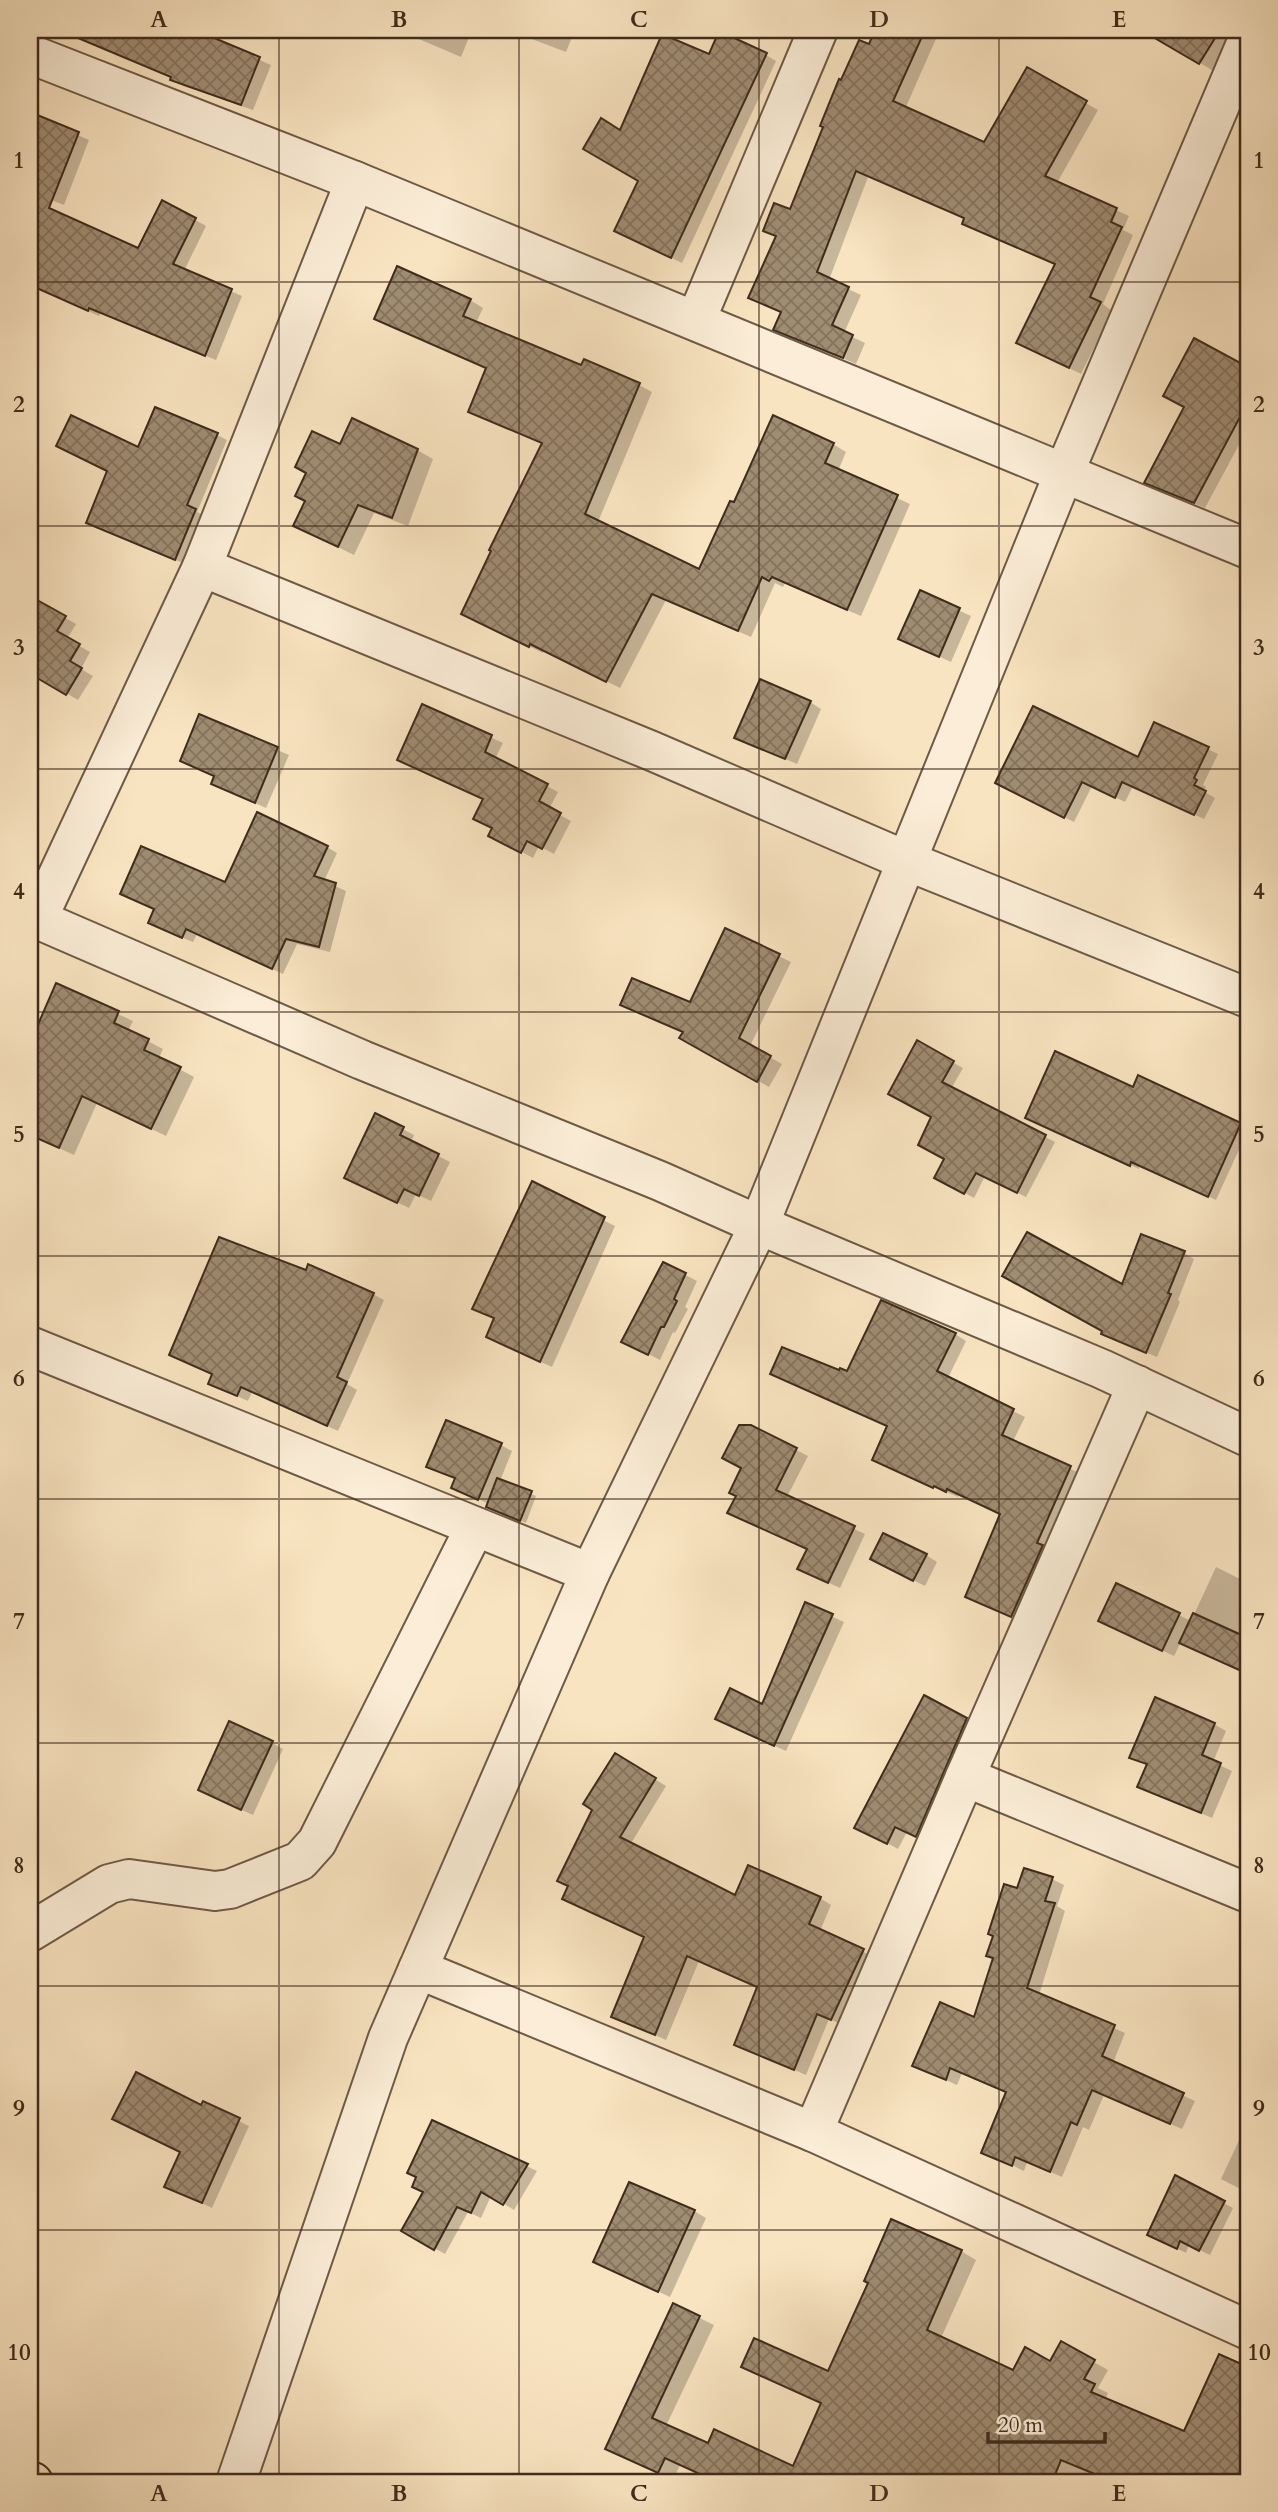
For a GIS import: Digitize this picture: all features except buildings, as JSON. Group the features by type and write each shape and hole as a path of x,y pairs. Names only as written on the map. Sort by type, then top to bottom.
{"street":[{"path":"696,320 818,30"},
{"path":"236,2482 388,2038 590,1573 759,1225 1064,473 1248,39"},
{"path":"30,54 355,181 1248,549"},
{"path":"355,181 202,567 34,918 362,1060 660,1181 1137,1385 1248,1437"},
{"path":"202,567 652,751 907,861 1248,998"},
{"path":"30,1346 590,1573"},
{"path":"813,2132 1137,1385"},
{"path":"30,1932 110,1884 129,1879 215,1891 230,1889 300,1861 317,1842 475,1527"},
{"path":"965,1777 1248,1893"},
{"path":"418,1969 813,2132 1248,2330"}]}
